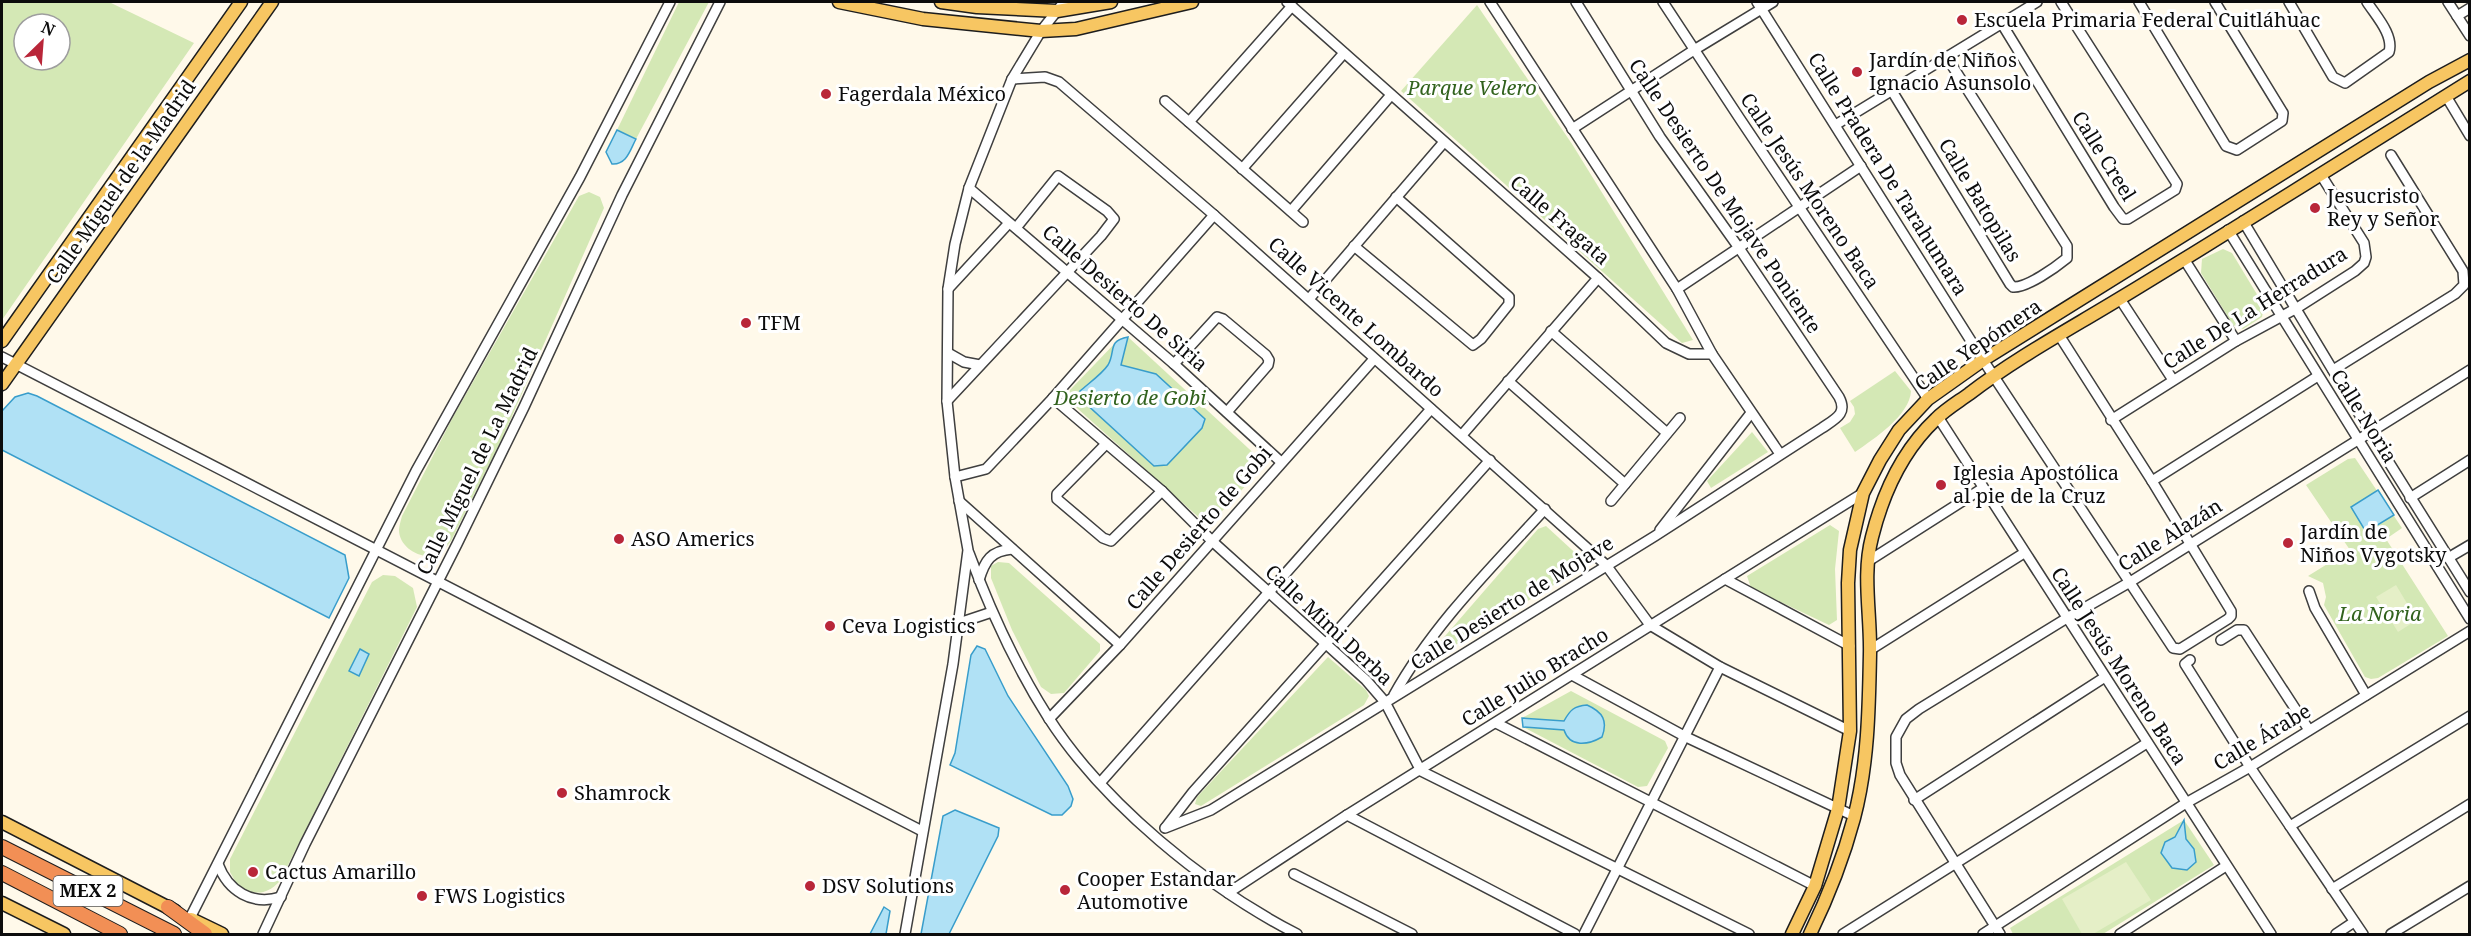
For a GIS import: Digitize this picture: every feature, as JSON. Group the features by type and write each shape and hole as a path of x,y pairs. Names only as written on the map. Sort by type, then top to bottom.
{"highway":[{"name":"MEX 2","path":"2,847 174,934"},
{"name":"MEX 2","path":"2,873 120,934"},
{"path":"168,908 206,934"}],"main road":[{"name":"Calle Miguel de la Madrid","path":"2,341 241,2"},
{"name":"Calle Miguel de la Madrid","path":"2,384 272,2"},
{"path":"839,2 923,19 1041,31 1076,29 1192,2"},
{"path":"941,2 977,7 1060,6 1111,2"},
{"name":"Calle Yepómera","path":"1792,934 1815,886 1838,809 1850,731 1848,583 1850,550 1863,493 1899,430 1928,399 1983,360 2429,82 2469,60"},
{"name":"Calle Yepómera","path":"1810,934 1833,884 1854,816 1866,741 1870,650 1867,562 1876,521 1894,476 1913,446 1938,417 1994,374 2120,299 2469,81"},
{"path":"2,822 222,934"},
{"path":"2,903 64,934"}],"street":[{"path":"190,918 416,471 580,177 670,2"},
{"name":"Calle Miguel de La Madrid","path":"265,933 305,844 524,407 622,195 720,2"},
{"path":"1490,2 1677,289 1712,354 1780,454"},
{"name":"Calle Desierto De Mojave Poniente","path":"1576,2 1660,137 1739,248 1839,397 1843,410 1837,418 1780,454"},
{"name":"Calle Jesús Moreno Baca","path":"1663,2 1928,399"},
{"path":"1572,129 1759,5 1773,2"},
{"path":"1837,124 2037,2"},
{"name":"Calle Creel","path":"2002,24 2114,207 2120,216 2128,219 2175,190 2177,184 2061,2"},
{"path":"2139,2 2226,146 2237,150 2282,121 2283,113 2215,2"},
{"path":"2289,2 2333,77 2345,83 2389,52 2391,44 2388,34 2367,2"},
{"path":"2448,2 2469,36"},
{"path":"1189,122 1290,4"},
{"name":"Calle Fragata","path":"1290,4 1598,278 1666,343 1689,354 1712,354"},
{"name":"Calle Pradera De Tarahumara","path":"1759,5 1837,124 1983,360 2130,582 2164,638 2175,650 2192,642 2231,616 2229,607 2190,544"},
{"path":"1060,6 1041,31 1012,79 969,188 955,244 948,289 947,401 955,477 968,550 992,612 1026,681 1049,719 1100,783 1157,838 1228,893 1297,934"},
{"path":"2457,16 2469,8"},
{"path":"1242,169 1344,53"},
{"name":"Calle Batopilas","path":"1892,91 2010,284 2013,287 2021,287 2046,272 2067,258 2067,246 1946,56"},
{"name":"Calle Vicente Lombardo","path":"1012,79 1045,78 1059,82 1215,215 1606,565 1650,625"},
{"path":"1291,211 1391,95"},
{"path":"2445,96 2469,136"},
{"path":"1164,101 1304,222"},
{"path":"1309,299 1444,142"},
{"path":"2333,370 2455,294 2462,289 2465,281 2463,271 2391,155"},
{"path":"1677,289 1861,166"},
{"name":"Calle De La Herradura","path":"2111,420 2236,341 2296,308 2355,271 2366,257 2364,243 2321,175"},
{"path":"947,401 1112,225 1113,217 1058,176 1012,226 948,289"},
{"name":"Calle Desierto De Siria","path":"969,188 1174,364 1281,462"},
{"path":"1354,246 1473,345 1481,339 1509,304 1509,297 1396,197"},
{"name":"Calle Desierto De Siria","path":"955,477 986,469 1053,398 1215,215"},
{"name":"Calle Noria","path":"2243,221 2469,592"},
{"name":"Calle Noria","path":"2228,230 2469,619"},
{"path":"2184,259 2236,341"},
{"path":"1462,435 1598,278"},
{"path":"2120,299 2173,380"},
{"path":"1174,364 1217,316 1266,355 1269,360 1268,364 1227,412"},
{"path":"1551,331 1667,433"},
{"path":"2059,335 2190,544"},
{"path":"948,353 964,362 980,365"},
{"path":"2,357 922,831"},
{"name":"Calle Desierto de Gobi","path":"1049,719 1120,645 1374,359"},
{"name":"Calle Alazán","path":"1914,800 1896,763 1896,737 1906,719 2469,370"},
{"path":"2152,481 2318,376"},
{"path":"1508,381 1625,484"},
{"name":"Calle Mimi Derba","path":"1053,398 1162,491 1212,541 1389,700 1421,771"},
{"path":"1100,783 1431,409"},
{"path":"1655,536 1751,413"},
{"name":"Calle Jesús Moreno Baca","path":"1938,417 2186,803 2266,933"},
{"path":"1611,501 1680,418"},
{"path":"1106,444 1057,494 1057,499 1111,541 1162,491"},
{"name":"Calle Desierto de Mojave","path":"1165,828 1212,810 1655,536 1780,454"},
{"path":"1157,838 1193,792 1490,460"},
{"path":"2410,498 2469,460"},
{"path":"1867,562 1983,488"},
{"name":"Calle Julio Bracho","path":"1228,893 1650,625 1863,493"},
{"path":"959,501 1120,645"},
{"path":"1389,700 1442,624 1545,509"},
{"path":"2448,558 2469,545"},
{"path":"979,580 983,566 991,555 1001,550 1012,549"},
{"path":"905,934 953,664 968,550"},
{"path":"1870,650 2024,553"},
{"path":"1725,579 1850,646"},
{"path":"2309,591 2315,608 2366,695"},
{"path":"959,623 992,612"},
{"path":"1650,625 1720,667 1850,731"},
{"path":"2221,640 2237,630 2244,630 2309,730"},
{"name":"Calle Árabe","path":"1983,934 1998,931 2186,803 2250,767 2469,631"},
{"path":"2188,661 2250,767 2363,934"},
{"path":"1584,934 1720,667"},
{"path":"1572,675 1686,737 1854,816"},
{"path":"1998,931 1914,800 2105,677"},
{"path":"2290,826 2469,716"},
{"path":"1496,723 1815,886"},
{"path":"1843,934 2147,743"},
{"path":"1421,771 1616,870 1749,934"},
{"path":"2332,889 2469,804"},
{"path":"1347,816 1575,934"},
{"path":"218,864 227,882 243,895 261,900 281,897"},
{"path":"2120,934 2226,866"},
{"path":"1294,874 1412,934"},
{"path":"2391,934 2469,886"},
{"path":"2336,934 2354,922"}],"green space":[{"path":"2,2 109,2 194,43 2,320"},
{"path":"679,2 709,2 636,139 617,130"},
{"name":"Parque Velero","path":"1477,5 1572,144 1693,340 1682,343 1401,91"},
{"path":"589,192 600,197 604,208 501,441 451,541 440,553 432,556 412,551 400,536 402,516 453,417 579,196"},
{"path":"2223,249 2232,253 2264,306 2262,317 2243,329 2233,325 2201,273 2202,259"},
{"name":"Desierto de Gobi","path":"1128,337 1261,460 1262,468 1212,522 1204,522 1068,400 1070,390 1119,339"},
{"path":"1895,371 1911,391 1909,400 1890,426 1855,452 1840,428 1850,422 1855,414 1850,401"},
{"path":"1752,432 1768,452 1711,488 1707,481"},
{"name":"La Noria","path":"2355,458 2402,528 2386,539 2448,636 2378,678 2371,679 2365,677 2324,605 2326,597 2323,583 2308,576 2350,550 2306,485 2348,459"},
{"path":"1830,525 1839,531 1835,569 1837,620 1829,625 1751,588 1747,576"},
{"path":"1546,526 1583,560 1580,569 1444,652 1439,643 1538,529"},
{"path":"998,562 1009,563 1100,644 1100,651 1064,693 1051,694 1041,687 1012,630 991,578 991,566"},
{"path":"383,575 395,576 413,588 417,607 280,881 270,889 261,892 239,888 230,872 230,859 372,582"},
{"path":"2396,585 2417,620 2398,632 2376,597"},
{"path":"1328,657 1366,690 1369,696 1364,705 1201,806 1195,804 1197,797"},
{"path":"1571,691 1665,741 1668,748 1647,786 1638,787 1523,727 1522,718"},
{"path":"2184,820 2214,865 2103,934 2013,934 2010,928"},
{"path":"2126,862 2151,900 2093,934 2082,934 2062,899"}],"water":[{"path":"617,130 636,139 625,159 612,164 606,152"},
{"path":"1128,337 1121,365 1156,374 1205,419 1202,428 1167,465 1154,466 1083,401 1080,391 1108,365 1117,341"},
{"path":"28,393 345,555 349,578 329,618 2,450 2,411 15,397"},
{"path":"2378,490 2394,515 2366,532 2351,507"},
{"path":"977,646 985,649 1008,696 1068,786 1073,799 1071,806 1062,815 1052,815 950,765 955,753 971,655"},
{"path":"360,649 369,654 359,676 349,671"},
{"path":"1587,705 1600,714 1604,722 1602,737 1591,742 1580,743 1570,740 1564,730 1523,727 1522,718 1564,721 1573,709"},
{"path":"955,810 999,828 998,836 949,934 921,934 943,816"},
{"path":"2184,820 2186,839 2194,849 2196,862 2187,870 2172,868 2161,853 2165,842 2175,837"},
{"path":"884,907 890,911 886,934 870,934"}],"place":[{"name":"Escuela Primaria Federal Cuitláhuac","path":"1962,20"},
{"name":"Jardín de Niños Ignacio Asunsolo","path":"1857,72"},
{"name":"Fagerdala México","path":"826,94"},
{"name":"Jesucristo Rey y Señor","path":"2315,208"},
{"name":"TFM","path":"746,323"},
{"name":"Iglesia Apostólica al pie de la Cruz","path":"1941,485"},
{"name":"ASO Americs","path":"619,539"},
{"name":"Jardín de Niños Vygotsky","path":"2288,543"},
{"name":"Ceva Logistics","path":"830,626"},
{"name":"Shamrock","path":"562,793"},
{"name":"Cactus Amarillo","path":"253,872"},
{"name":"DSV Solutions","path":"810,886"},
{"name":"Cooper Estandar Automotive","path":"1065,890"},
{"name":"FWS Logistics","path":"422,896"}]}
